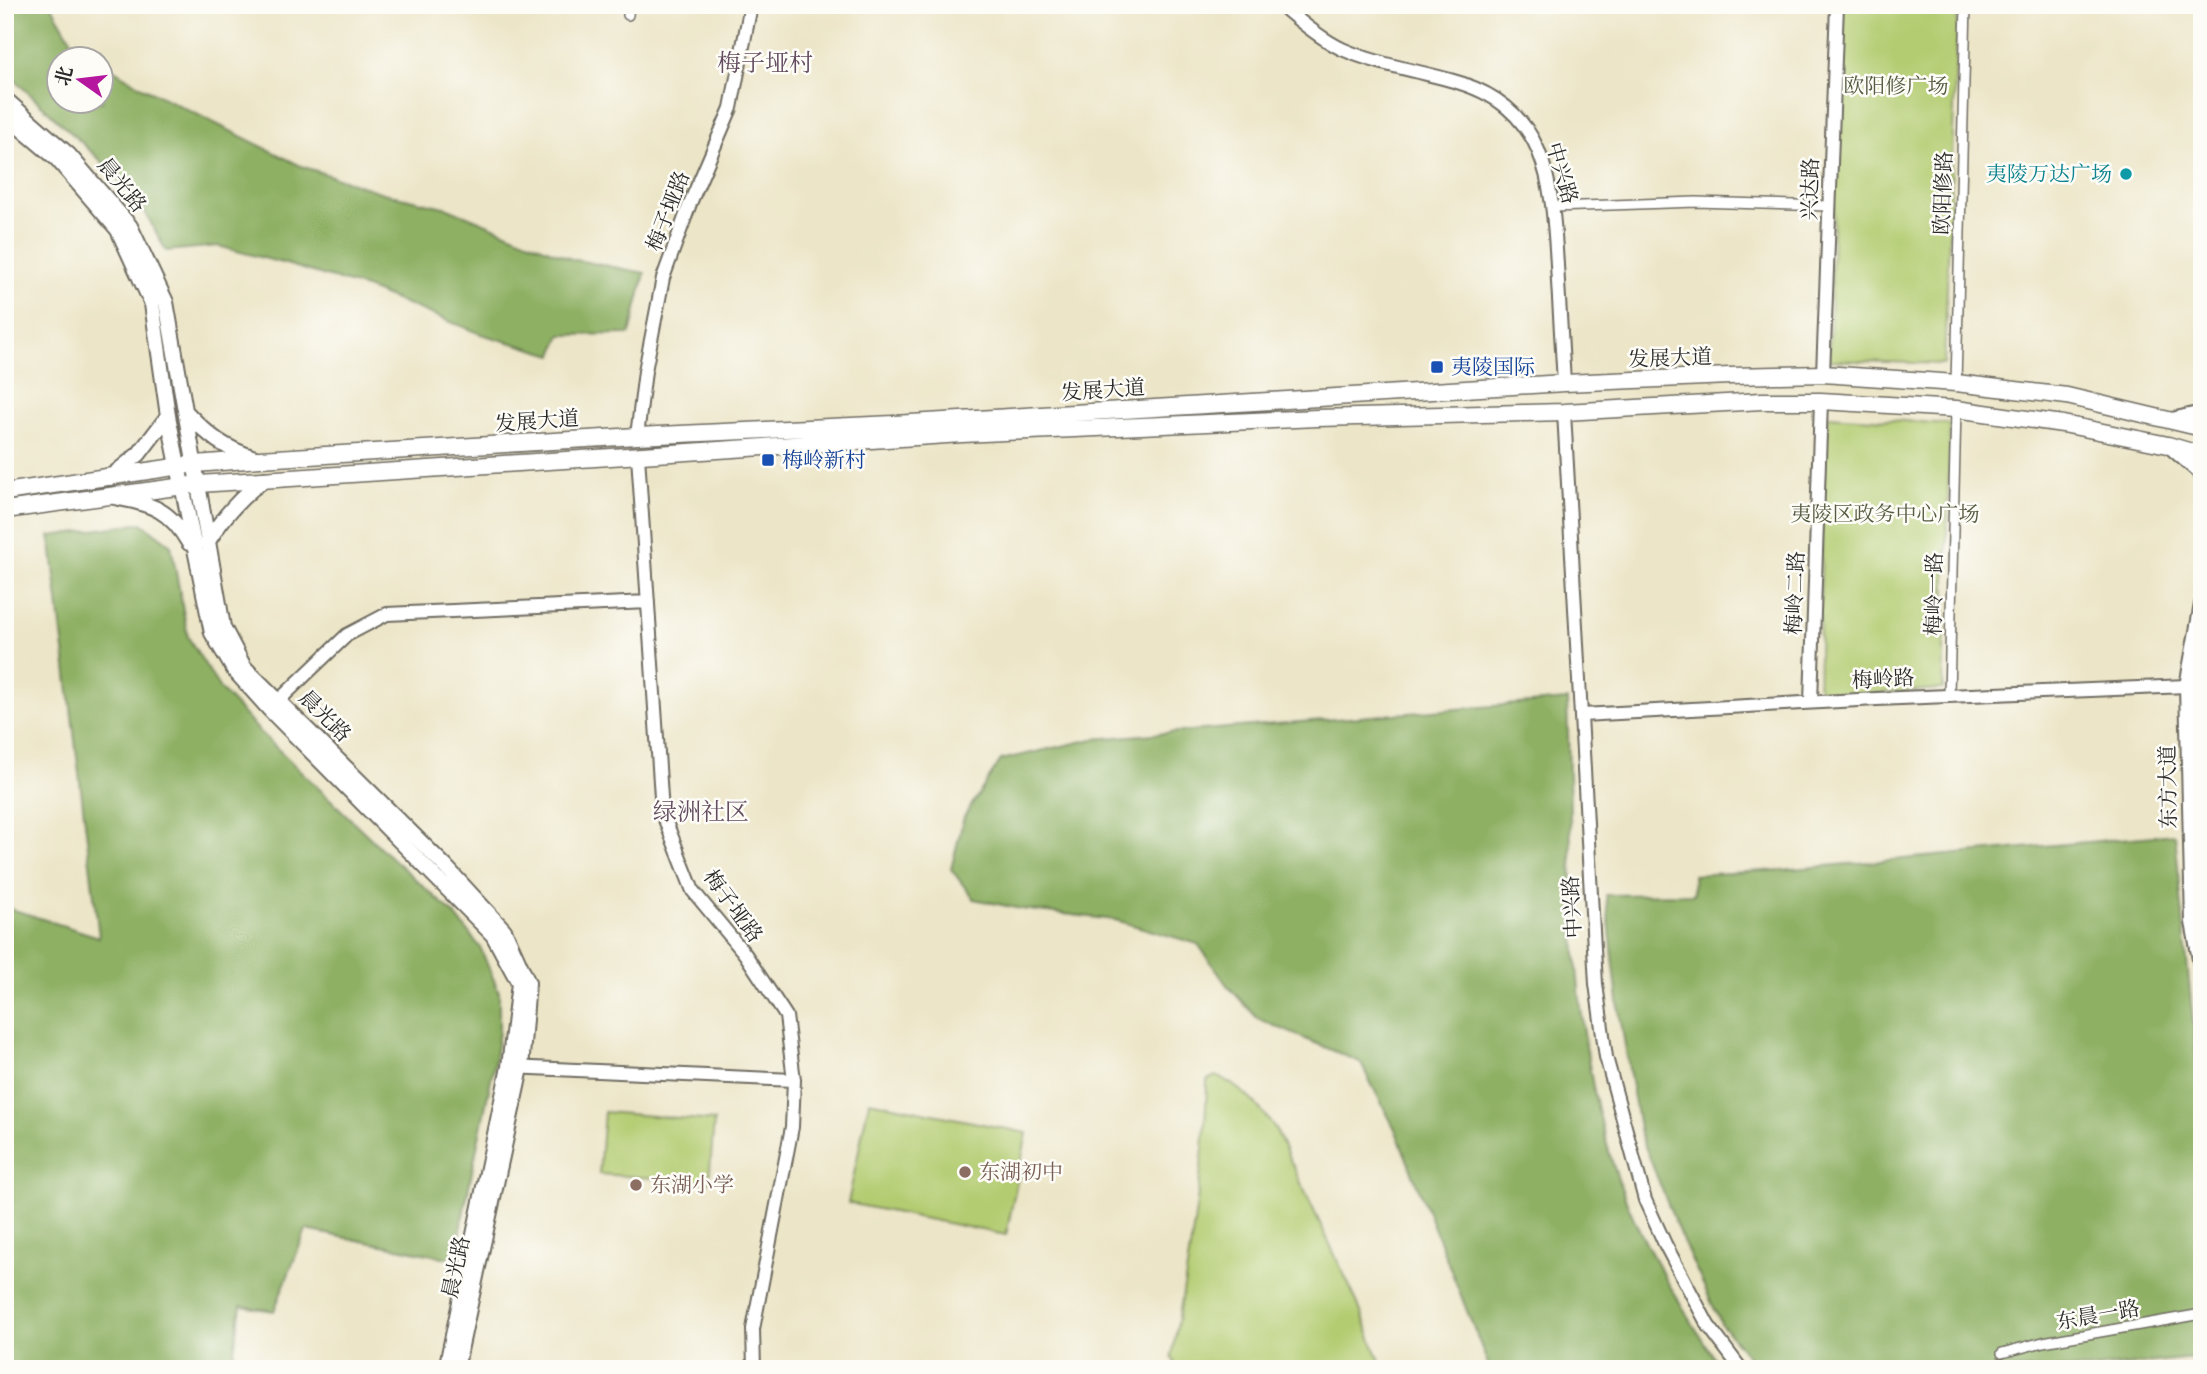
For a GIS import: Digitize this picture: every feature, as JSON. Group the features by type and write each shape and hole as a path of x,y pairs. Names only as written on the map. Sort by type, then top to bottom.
{"highway":[{"name":"发展大道","path":"5,492 178,466 260,459 1564,383 1823,374 1956,383 2067,397 2202,428"},
{"name":"发展大道","path":"5,510 199,484 962,433 1317,418 1563,412 1762,401 1821,401 1956,409 2063,424 2168,445 2202,455"}],"main road":[{"name":"晨光路","path":"5,99 69,155 130,226 166,302 223,627 244,667 275,705"},
{"name":"晨光路","path":"5,115 57,159 118,230 152,304 168,416 212,634 234,670 275,705 446,867 504,930 528,982 515,1067 456,1369"},
{"path":"186,411 208,435 220,443 238,453 260,459"},
{"path":"2172,420 2202,413"},
{"path":"109,478 139,454 168,416"},
{"path":"2168,445 2202,474"},
{"path":"207,543 236,505 265,479"},
{"path":"110,496 162,509 175,521 195,553"},
{"name":"东方大道","path":"2202,604 2187,686 2193,922 2202,970"},
{"path":"2202,656 2197,685 2202,848"},
{"name":"晨光路","path":"446,1369 515,1067"}],"street":[{"name":"梅子垭路","path":"637,436 645,371 663,278 691,201 732,107 751,5"},
{"name":"中兴路","path":"1281,5 1341,48 1380,62 1470,85 1497,100 1517,117 1541,154 1554,207 1564,383"},
{"name":"兴达路","path":"1823,374 1837,5"},
{"name":"欧阳修路","path":"1956,383 1966,5"},
{"path":"1554,207 1696,202 1829,206"},
{"name":"梅岭二路","path":"1811,702 1821,401"},
{"name":"梅岭一路","path":"1949,695 1956,409"},
{"name":"中兴路","path":"1563,412 1596,984 1606,1057 1645,1200 1708,1325 1741,1369"},
{"name":"梅子垭路","path":"638,456 662,812 693,891 746,954 786,1016 794,1080 792,1126 753,1329 754,1369"},
{"path":"275,705 347,635 387,614 648,602"},
{"name":"梅岭路","path":"1582,715 1949,695 2187,686"},
{"path":"515,1067 794,1080"},
{"name":"东晨一路","path":"2002,1353 2043,1342 2202,1314"}],"green space":[{"path":"5,5 51,5 75,46 46,46 46,109 5,71"},
{"name":"欧阳修广场","path":"1840,5 1958,5 1944,364 1829,360"},
{"path":"116,71 146,89 301,166 383,193 448,208 571,259 645,273 630,334 561,335 553,355 481,334 366,288 286,264 218,246 166,251 144,210 112,171 53,116 116,116"},
{"name":"夷陵区政务中心广场","path":"1828,416 1950,424 1943,689 1818,697 1823,491"},
{"path":"142,523 171,545 188,637 220,689 261,733 455,915 480,947 499,992 499,1032 494,1065 454,1259 306,1230 274,1311 241,1306 231,1369 5,1369 5,907 99,937 50,536"},
{"path":"1567,700 1576,955 1582,1020 1592,1083 1607,1145 1627,1203 1659,1267 1720,1369 1490,1369 1395,1129 1360,1062 1258,1019 1227,985 1198,944 1115,920 1021,909 974,899 951,869 964,817 1001,760 1093,739"},
{"path":"2175,834 2202,1118 2202,1357 2088,1369 1758,1369 1722,1325 1681,1237 1640,1134 1619,1010 1606,895 1694,894 1693,875 1782,870"},
{"path":"1216,1076 1250,1098 1276,1130 1357,1302 1383,1369 1177,1369 1172,1356 1199,1184 1207,1080"},
{"path":"869,1101 1027,1133 1006,1235 848,1203"},
{"path":"604,1112 714,1121 709,1182 599,1174"}],"place":[{"name":"夷陵万达广场","path":"2126,174"},
{"name":"夷陵国际","path":"1437,367"},
{"name":"梅岭新村","path":"768,460"},
{"name":"东湖初中","path":"965,1172"},
{"name":"东湖小学","path":"636,1185"}],"district":[{"name":"梅子垭村","path":"765,63"},
{"name":"绿洲社区","path":"701,812"}]}
